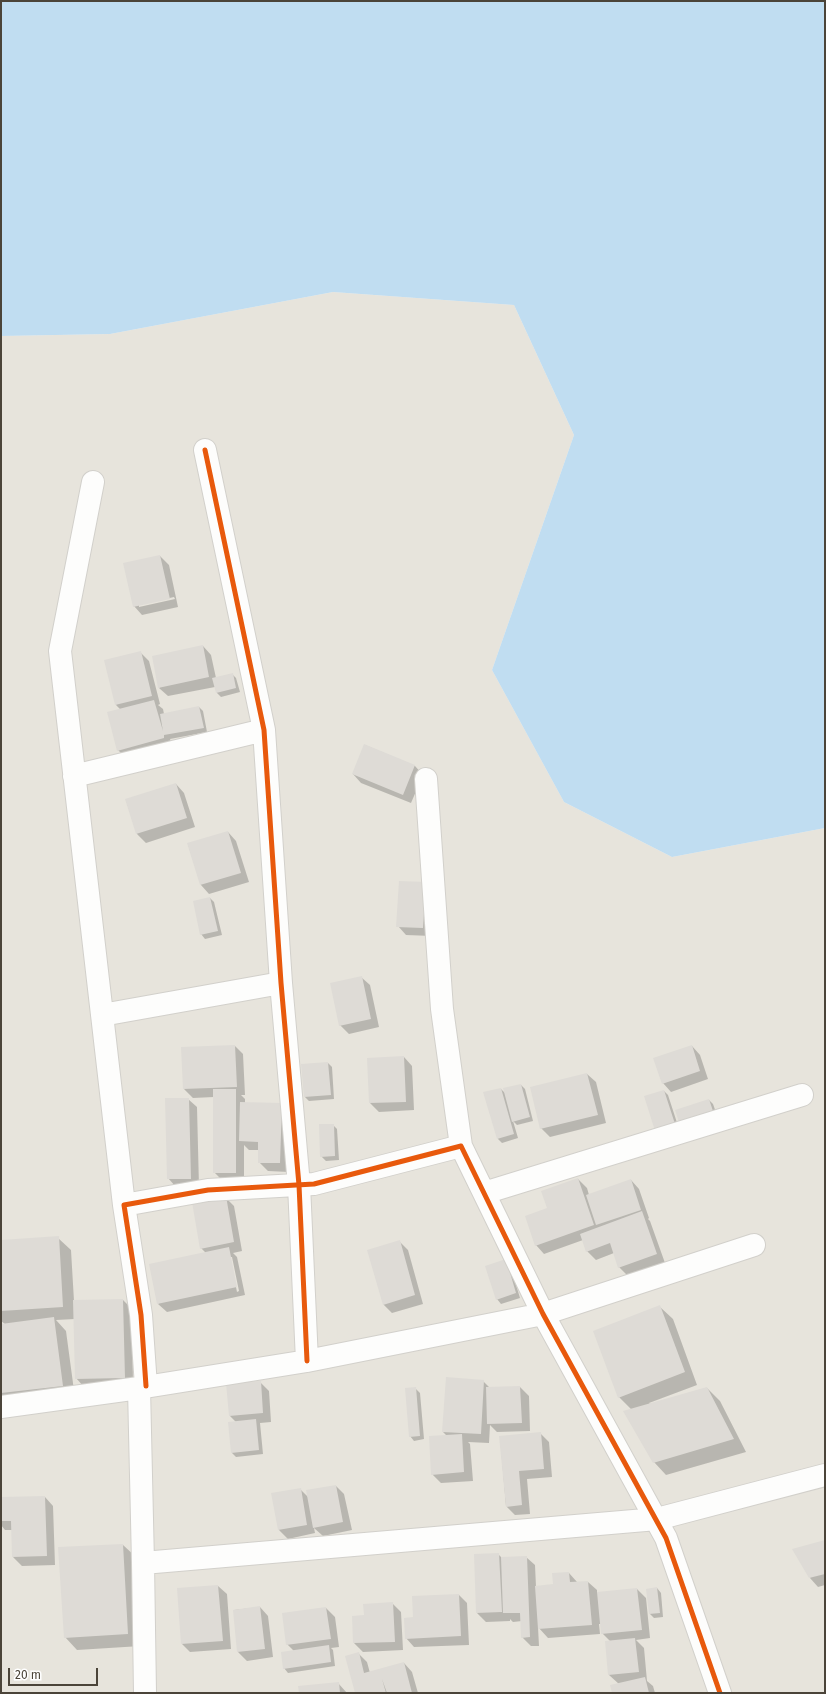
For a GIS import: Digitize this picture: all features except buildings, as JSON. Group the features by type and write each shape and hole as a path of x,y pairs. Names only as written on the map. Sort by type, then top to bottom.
{"street":[{"path":"205,450 264,730 282,983 299,1185 307,1361"},
{"path":"93,482 60,651 124,1205 141,1315 143,1387 145,1693"},
{"path":"74,776 264,730"},
{"path":"426,779 442,1009 461,1146 544,1314 666,1538 720,1693"},
{"path":"102,1015 282,983"},
{"path":"484,1193 802,1094"},
{"path":"124,1205 208,1190 314,1184 461,1146"},
{"path":"1,1407 143,1387 307,1361 544,1314 754,1245"},
{"path":"143,1563 657,1519 825,1475"}],"shaded area":[{"path":"333,292 514,305 574,435 492,670 564,802 672,857 825,828 825,1693 1,1693 1,336 110,334"}],"water":[{"path":"1,1 825,1 825,828 672,857 564,802 492,670 574,435 514,305 333,292 110,334 1,336"}],"cycle path":[{"path":"205,450 264,730 281,983 299,1185 307,1361"},
{"path":"146,1386 141,1315 124,1205 208,1190 314,1184 461,1146 543,1314 666,1538 720,1693"}]}
